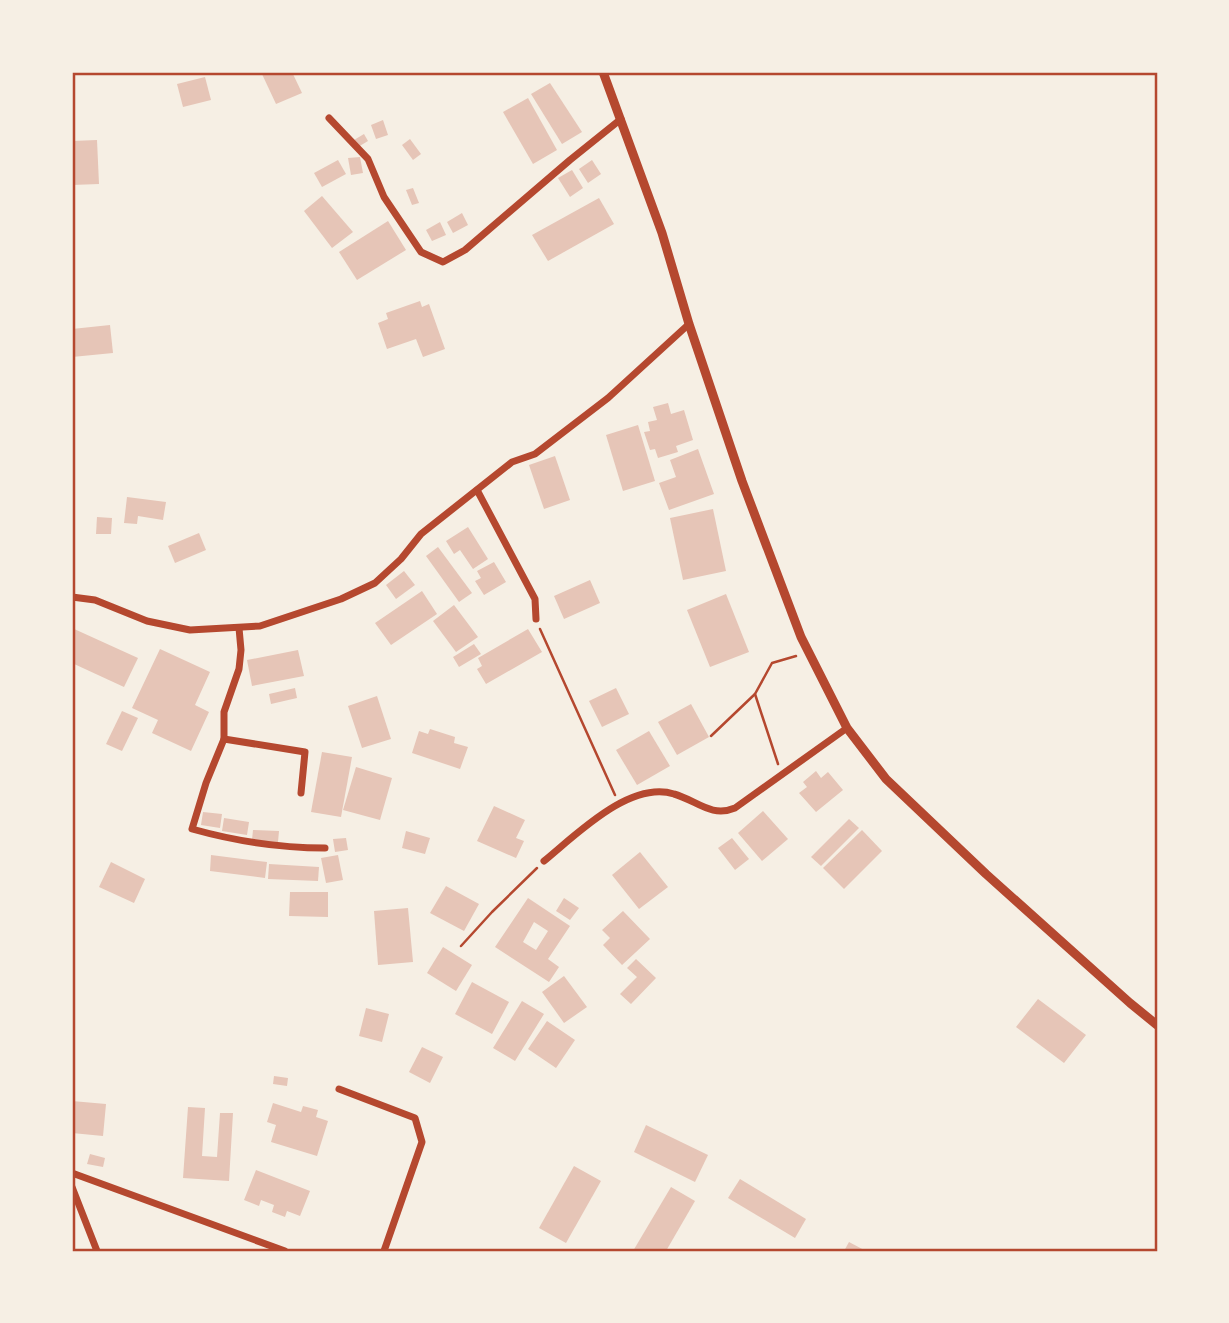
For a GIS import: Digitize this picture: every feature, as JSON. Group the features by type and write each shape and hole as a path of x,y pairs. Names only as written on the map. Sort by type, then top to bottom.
{"street":[{"path":"603,72 663,233 689,324 742,481 801,636 847,728 887,779 976,865 1157,1025"},
{"path":"329,118 368,159 384,197 421,252 443,262 465,250 621,119"},
{"path":"72,597 95,600 147,621 190,630 260,626 341,599 375,583 401,559 421,534 512,462 535,454 608,398 689,324"},
{"path":"477,490 535,599 536,620"},
{"path":"239,628 239,669 224,712 225,738 206,783 192,829 220,837 292,848 325,848"},
{"path":"544,861 611,807 644,793 674,793 715,812 729,811 847,728"},
{"path":"225,738 305,752 301,793"},
{"path":"339,1089 415,1118 422,1143 384,1251"},
{"path":"72,1172 285,1251"},
{"path":"72,1187 97,1251"}],"path":[{"path":"536,620 619,804"},
{"path":"711,736 755,694 772,663 809,652"},
{"path":"755,694 781,775"},
{"path":"461,946 544,861"}],"building":[{"path":"261,72 292,72 302,93 276,104"},
{"path":"205,77 211,100 183,107 177,84"},
{"path":"550,83 582,132 562,144 531,94"},
{"path":"528,98 557,150 533,164 503,112"},
{"path":"383,120 388,135 376,139 371,125"},
{"path":"364,134 368,141 358,147 354,140"},
{"path":"410,139 421,154 413,160 402,145"},
{"path":"97,140 99,184 72,185 72,141"},
{"path":"360,157 363,173 351,175 348,158"},
{"path":"338,160 346,174 322,187 314,173"},
{"path":"592,160 601,174 588,183 579,169"},
{"path":"572,170 583,188 570,197 558,178"},
{"path":"413,188 419,203 412,205 406,190"},
{"path":"322,196 353,232 332,248 304,211"},
{"path":"599,198 614,224 548,261 532,235"},
{"path":"462,213 468,225 453,233 447,222"},
{"path":"388,221 406,250 357,280 339,252"},
{"path":"440,222 446,235 432,241 426,230"},
{"path":"420,301 422,307 429,304 445,349 423,357 416,339 387,349 378,323 388,319 386,313"},
{"path":"110,325 113,353 72,357 72,329"},
{"path":"668,403 671,414 684,410 693,440 676,446 678,452 658,458 655,449 650,450 644,432 650,431 648,422 657,420 653,407"},
{"path":"638,425 655,481 623,491 606,435"},
{"path":"698,449 714,494 669,510 659,483 676,477 670,460"},
{"path":"555,456 570,500 544,509 529,465"},
{"path":"127,497 166,502 163,520 138,516 137,524 124,523"},
{"path":"713,509 726,571 683,580 670,518"},
{"path":"97,517 112,518 111,534 96,534"},
{"path":"468,527 488,559 473,569 460,550 454,554 446,541"},
{"path":"199,533 206,550 175,563 168,546"},
{"path":"438,547 472,593 459,602 426,556"},
{"path":"494,562 506,582 484,595 475,581 481,578 477,571"},
{"path":"404,571 415,585 396,599 386,585"},
{"path":"590,580 600,603 564,619 554,596"},
{"path":"422,591 437,614 391,645 375,623"},
{"path":"726,594 749,652 710,667 687,610"},
{"path":"454,605 478,637 456,652 433,621"},
{"path":"72,628 138,658 124,687 72,663"},
{"path":"528,629 542,652 486,684 477,669 482,666 478,658"},
{"path":"474,644 481,654 459,667 453,657"},
{"path":"160,649 210,672 195,705 209,712 191,751 152,733 158,720 132,708"},
{"path":"298,650 304,676 252,686 247,660"},
{"path":"295,688 297,698 271,704 269,694"},
{"path":"616,688 629,714 602,727 589,701"},
{"path":"377,696 391,739 362,748 348,706"},
{"path":"691,704 709,737 677,755 658,722"},
{"path":"122,711 138,718 122,751 106,744"},
{"path":"430,729 455,737 454,743 468,747 460,769 412,753 419,731 428,734"},
{"path":"649,731 670,766 637,785 616,750"},
{"path":"322,752 352,757 341,817 311,812"},
{"path":"356,767 392,778 380,820 343,810"},
{"path":"816,771 821,778 828,772 843,790 816,812 799,793 807,787 803,782"},
{"path":"494,806 525,820 516,838 524,841 516,858 477,841"},
{"path":"763,811 788,839 762,861 738,833"},
{"path":"203,812 222,814 220,828 201,825"},
{"path":"224,818 249,822 247,835 222,831"},
{"path":"849,819 859,828 821,866 811,857"},
{"path":"253,830 279,831 278,842 252,840"},
{"path":"862,830 882,851 844,889 823,868"},
{"path":"406,831 430,838 425,854 402,848"},
{"path":"346,838 348,850 335,852 333,839"},
{"path":"732,838 749,859 735,870 718,848"},
{"path":"640,852 668,887 639,909 612,875"},
{"path":"211,855 267,862 265,878 210,871"},
{"path":"338,855 343,880 326,883 321,858"},
{"path":"111,862 145,879 134,903 99,887"},
{"path":"269,864 319,867 318,881 268,879"},
{"path":"446,886 479,904 464,931 430,913"},
{"path":"290,892 328,892 328,917 289,916"},
{"path":"528,898 570,926 548,959 559,967 549,982 495,947","holes":["534,922 548,931 536,950 523,942"]},
{"path":"564,898 579,908 570,920 556,911"},
{"path":"408,908 413,962 378,965 374,911"},
{"path":"623,911 650,939 622,965 603,945 610,938 602,930"},
{"path":"443,947 472,965 456,991 427,973"},
{"path":"636,959 656,978 631,1004 620,994 637,977 627,968"},
{"path":"564,976 587,1007 564,1023 542,992"},
{"path":"472,982 509,1002 492,1034 455,1014"},
{"path":"1038,999 1086,1035 1064,1063 1016,1027"},
{"path":"522,1001 544,1014 515,1061 493,1048"},
{"path":"366,1008 389,1014 382,1042 359,1036"},
{"path":"547,1021 575,1040 556,1068 528,1049"},
{"path":"422,1047 443,1057 430,1083 409,1072"},
{"path":"274,1076 288,1078 287,1086 273,1084"},
{"path":"72,1101 106,1104 103,1136 72,1133"},
{"path":"273,1103 301,1112 303,1106 318,1110 316,1117 328,1121 317,1156 271,1142 276,1125 267,1122"},
{"path":"188,1107 205,1108 202,1156 217,1157 220,1113 233,1113 229,1181 183,1178"},
{"path":"646,1125 708,1155 695,1182 634,1152"},
{"path":"90,1154 105,1158 103,1167 87,1164"},
{"path":"574,1166 601,1181 566,1243 539,1228"},
{"path":"256,1170 310,1191 300,1216 287,1211 285,1217 272,1212 274,1205 261,1200 259,1206 244,1200"},
{"path":"740,1179 806,1219 795,1238 728,1198"},
{"path":"671,1187 695,1201 666,1251 633,1251"},
{"path":"849,1242 866,1251 844,1251"}]}
